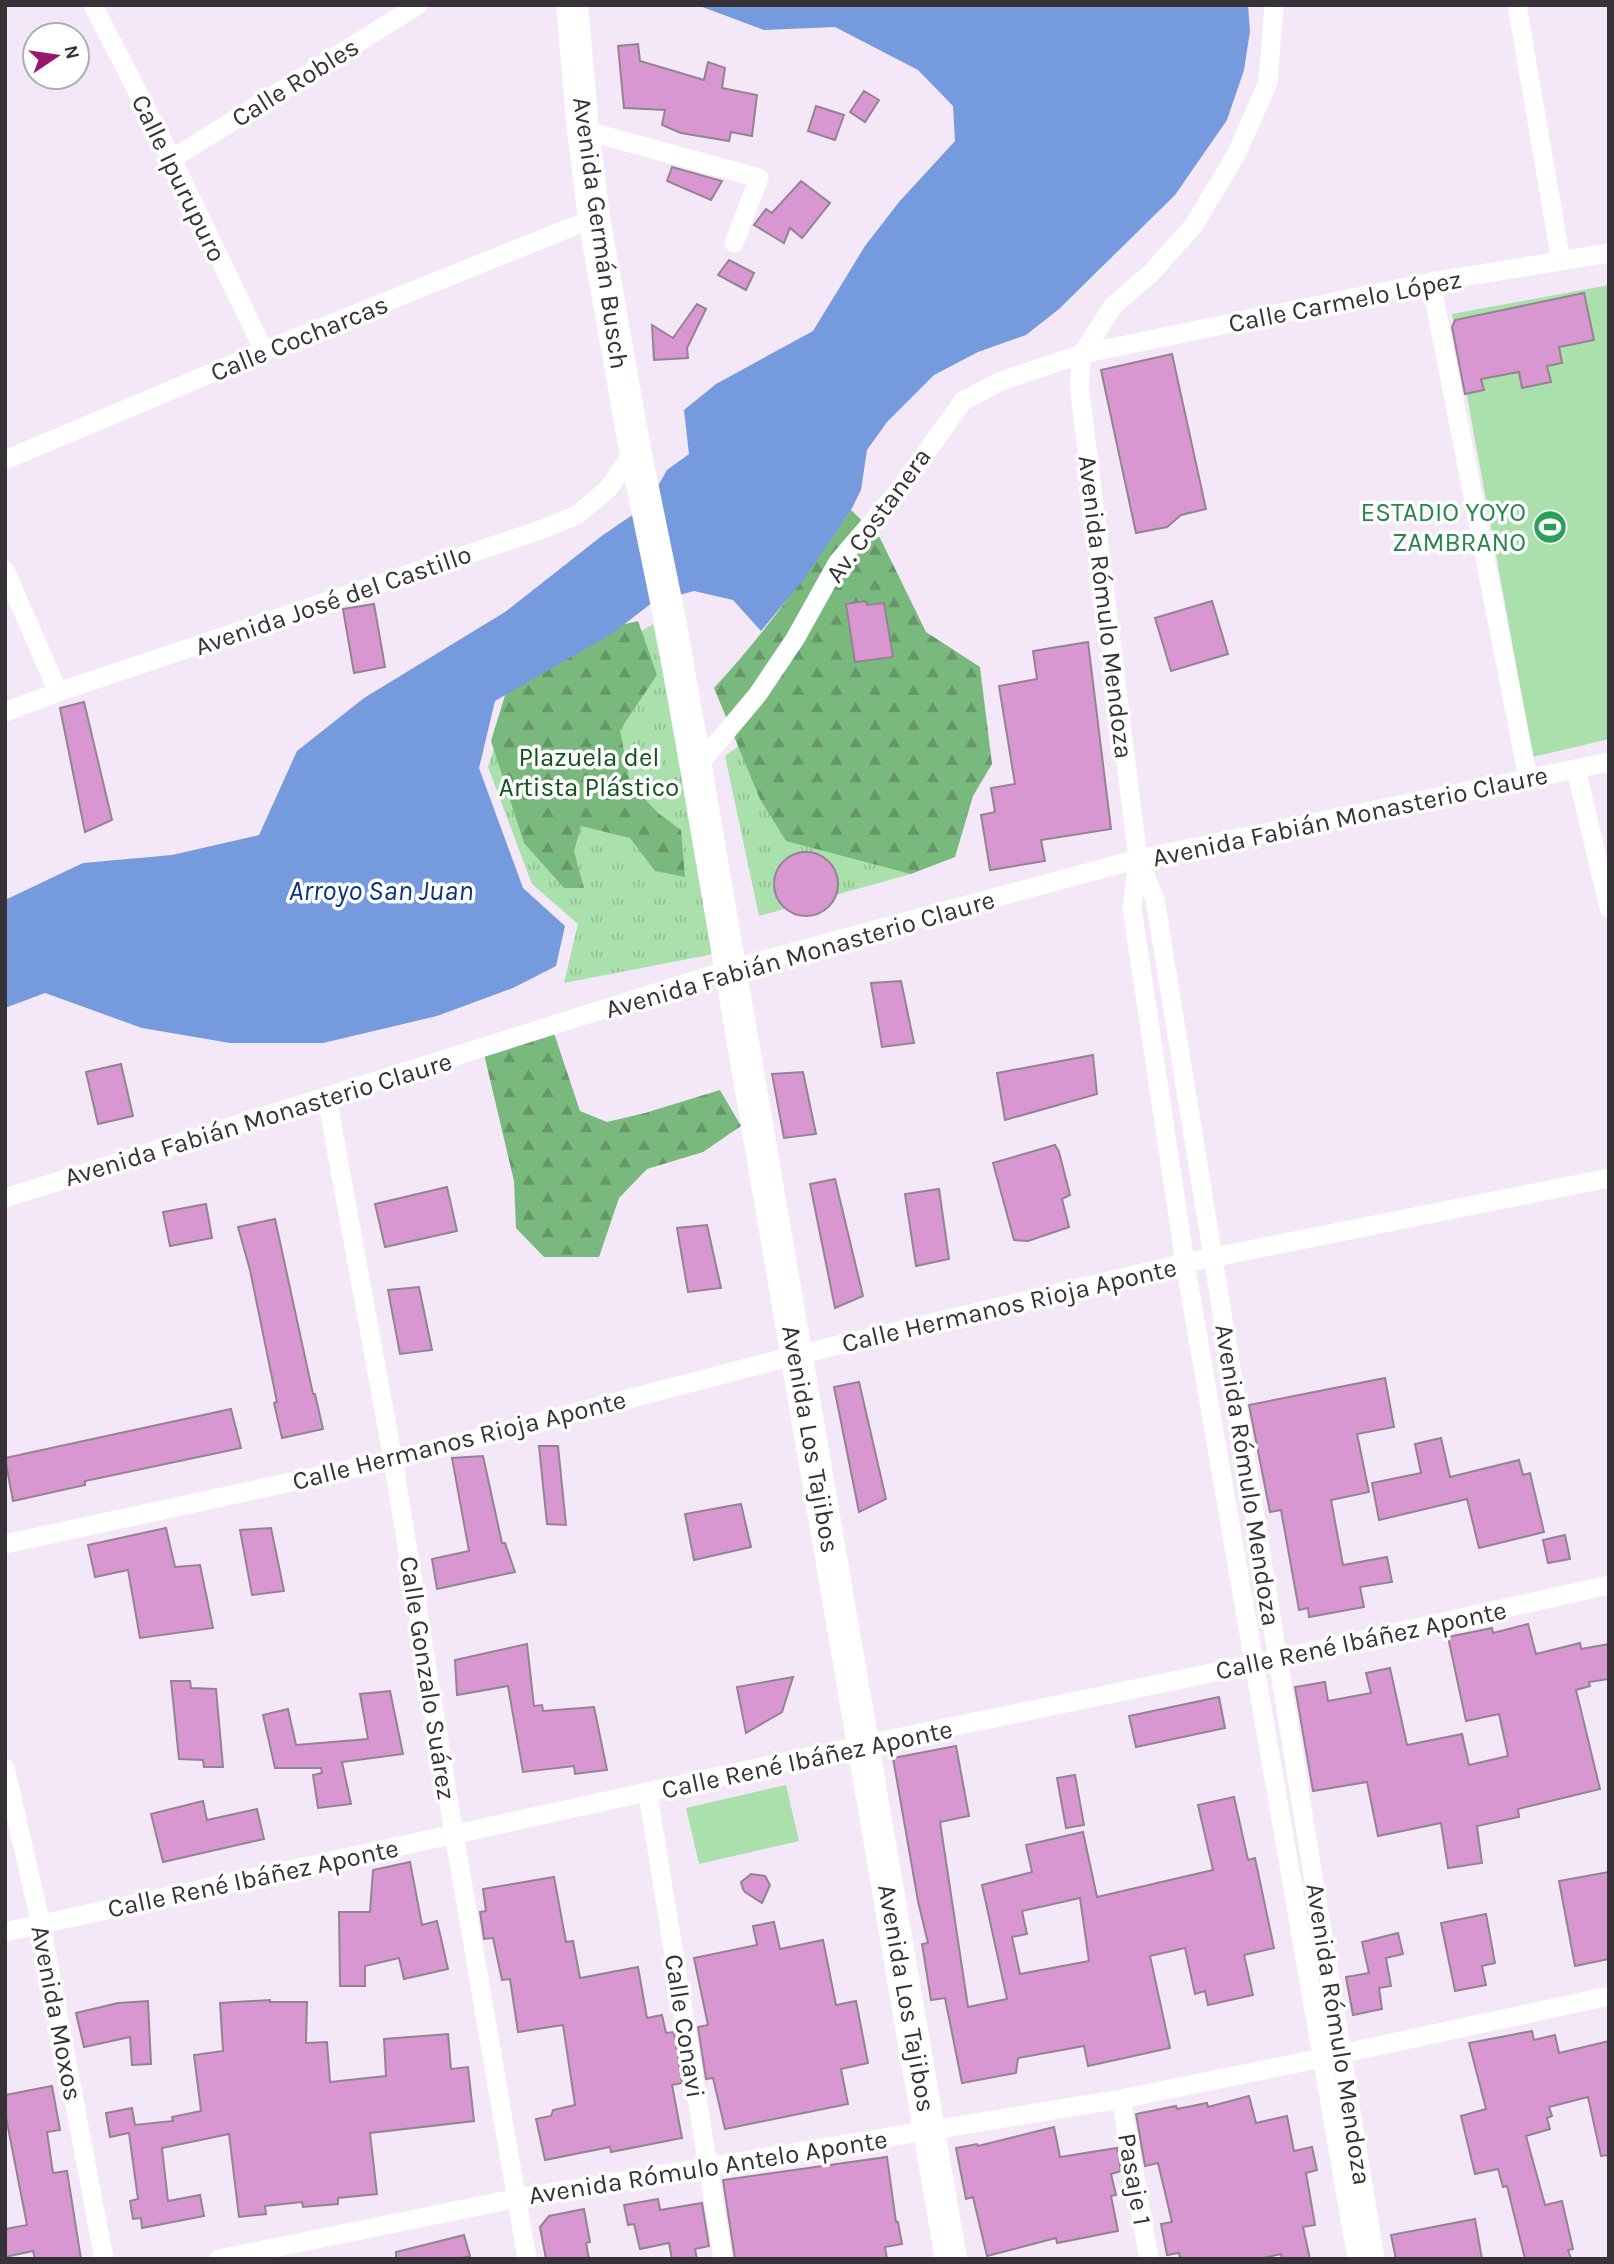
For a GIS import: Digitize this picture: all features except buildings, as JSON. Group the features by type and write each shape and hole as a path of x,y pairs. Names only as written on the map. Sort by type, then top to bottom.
{"main road":[{"name":"Avenida Germán Busch","path":"572,5 594,218 636,455 670,620"},
{"name":"Avenida Los Tajibos","path":"670,620 951,2259"}],"street":[{"name":"Calle Ipurupuro","path":"93,5 172,159 264,351"},
{"name":"Calle Robles","path":"172,159 418,5"},
{"path":"1082,355 1113,306 1151,273 1194,225 1237,153 1268,82 1273,5"},
{"path":"1517,5 1561,261"},
{"path":"583,130 759,178 734,243"},
{"name":"Calle Cocharcas","path":"5,460 264,351 594,218"},
{"name":"Calle Carmelo López","path":"1082,355 1432,282 1609,253"},
{"path":"1432,282 1528,778"},
{"name":"Av. Costanera","path":"696,768 758,694 795,639 838,562 897,493 963,401 1001,381 1082,355"},
{"name":"Avenida Rómulo Mendoza","path":"1082,355 1079,385 1138,859 1132,908 1185,1263 1357,2259"},
{"name":"Avenida José del Castillo","path":"5,712 577,515 608,489 636,455"},
{"path":"5,570 58,692"},
{"name":"Avenida Fabián Monasterio Claure","path":"5,1198 731,970 1138,859 1609,762"},
{"path":"1576,769 1609,908"},
{"name":"Avenida Rómulo Mendoza","path":"1138,859 1154,899 1375,2259"},
{"name":"Calle Gonzalo Suárez","path":"327,1098 393,1460 527,2259"},
{"name":"Calle Hermanos Rioja Aponte","path":"5,1544 393,1460 797,1355 1185,1263 1609,1178"},
{"name":"Calle René Ibáñez Aponte","path":"5,1932 863,1745 1255,1664 1609,1585"},
{"name":"Avenida Moxos","path":"5,1768 41,1925 104,2259"},
{"name":"Calle Conavi","path":"648,1794 723,2259"},
{"name":"Avenida Rómulo Antelo Aponte","path":"219,2259 518,2198 1121,2099 1322,2059 1609,1996"},
{"name":"Pasaje 1","path":"1121,2099 1149,2259"}],"green space":[{"name":"ESTADIO YOYO ZAMBRANO","path":"1609,285 1609,739 1533,757 1452,314"},
{"path":"851,510 880,538 926,632 980,667 992,764 973,796 955,857 911,874 786,841 760,799 714,688 768,624"},
{"path":"638,621 657,675 620,730 630,783 658,813 681,830 685,877 655,871 630,838 581,826 574,851 584,888 564,888 524,843 491,741 511,676 599,630"},
{"name":"Plazuela del Artista Plástico","path":"653,624 719,953 564,983 578,924 532,884 488,767 507,709"},
{"name":"Plazuela del Artista Plástico","path":"771,723 911,874 759,916 725,756"},
{"path":"553,1030 580,1111 607,1122 720,1090 741,1126 703,1152 647,1169 619,1198 599,1257 544,1257 516,1228 514,1181 483,1050"},
{"path":"786,1785 799,1841 699,1864 686,1808"}],"water":[{"name":"Arroyo San Juan","path":"697,5 1248,5 1250,31 1244,70 1227,120 1175,195 1059,309 1026,335 978,352 934,375 887,422 867,450 861,490 851,510 804,579 761,631 733,600 694,591 653,602 613,633 495,701 479,768 523,888 565,926 556,966 513,988 437,1016 323,1043 230,1043 142,1028 45,993 5,1008 5,900 83,863 172,855 259,835 297,751 364,698 505,612 603,535 647,505 667,470 689,454 684,410 716,384 813,331 865,246 899,202 955,141 953,106 918,70 835,27 764,30"}],"place":[{"name":"ESTADIO YOYO ZAMBRANO","path":"1550,527"}]}
